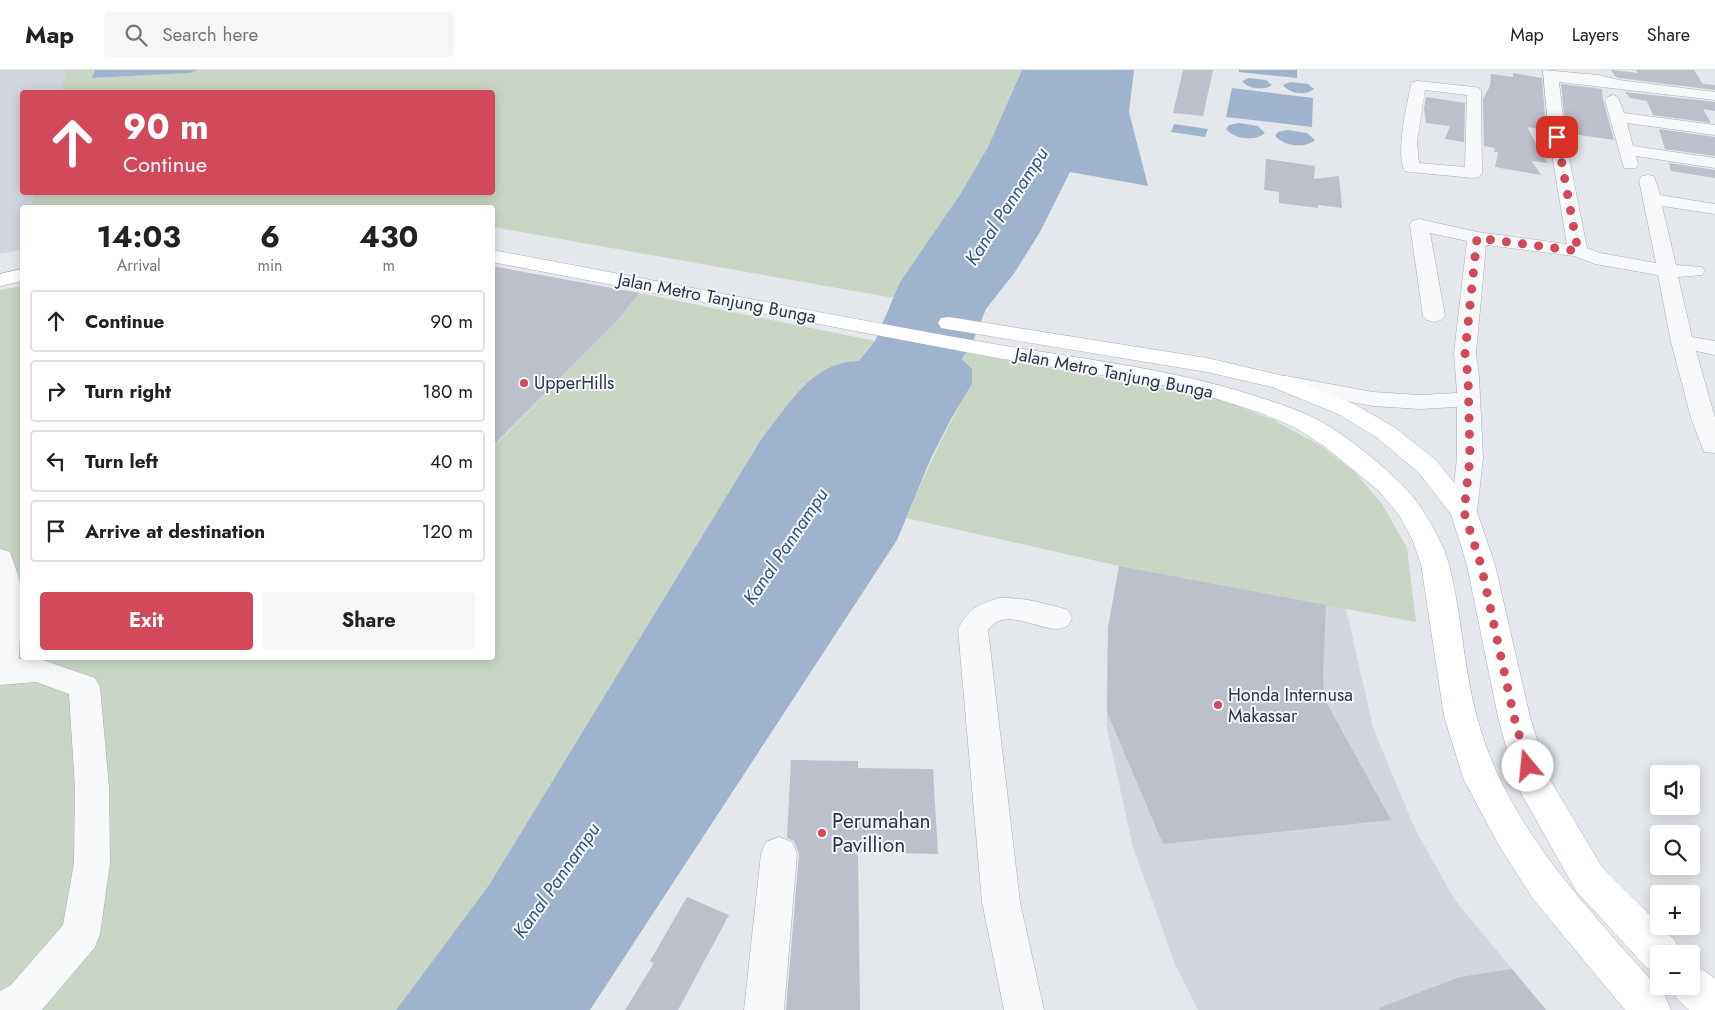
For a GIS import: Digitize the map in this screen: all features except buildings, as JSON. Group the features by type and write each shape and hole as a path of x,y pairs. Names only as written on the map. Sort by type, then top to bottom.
{"main road":[{"name":"Jalan Metro Tanjung Bunga","path":"495,242 875,319"},
{"name":"Jalan Metro Tanjung Bunga","path":"495,256 875,319 995,341 1216,391 1269,408 1304,422 1333,441 1387,484 1409,510 1426,539 1435,564 1460,716 1480,778 1510,831 1546,888 1651,1010"},
{"path":"0,265 20,260"},
{"path":"0,280 20,275"},
{"name":"Jalan Metro Tanjung Bunga","path":"995,341 1207,366 1280,382 1346,409 1385,432 1427,466 1464,512 1481,565 1514,717 1533,782 1590,879 1652,945"},
{"path":"1700,993 1715,1006"}],"street":[{"path":"1578,251 1557,137 1550,74 1611,80 1715,96"},
{"path":"1418,78 1474,84 1473,173 1464,174 1411,167 1409,142 1418,78"},
{"path":"1611,80 1617,116 1628,157 1715,163"},
{"path":"1617,116 1715,130"},
{"path":"1713,446 1709,419 1682,342 1650,190 1715,209"},
{"path":"1434,316 1419,225 1477,238 1578,251 1595,258 1666,266 1705,273"},
{"path":"1464,512 1470,458 1468,376 1465,353 1477,238"},
{"path":"1682,342 1715,348"},
{"path":"1280,382 1372,399 1420,402 1468,398"},
{"path":"0,558 5,592 1,673 37,670 84,687 92,786 92,863 80,934 25,999 6,1010"},
{"path":"1024,1010 1000,902 973,629 985,614 1013,608 1057,618"},
{"path":"764,1010 780,854"}],"shaded area":[{"path":"0,70 66,70 61,90 20,90 20,195 34,195 32,205 20,205 20,250 0,254"},
{"path":"1119,566 1346,608 1373,728 1415,829 1455,900 1546,1010 1198,1010 1175,964 1133,847 1107,729 1108,628"}],"green space":[{"path":"66,70 95,70 93,78 189,73 198,70 1022,70 988,147 959,196 900,282 894,298 495,227 495,205 32,205 34,195 495,195 495,90 61,90"},
{"path":"20,286 20,660 495,660 495,445 618,320 639,293 875,341 859,361 842,363 828,368 803,387 762,438 489,885 396,1010 0,1010 0,290"},
{"path":"966,353 1217,398 1274,420 1321,446 1354,471 1382,504 1407,548 1416,622 1119,566 906,518 945,433 972,384 962,360"}],"water":[{"path":"95,70 198,70 189,73 92,78"},
{"name":"Kanal Pannampu","path":"1022,70 1134,70 1129,112 1148,186 1070,172 1040,232 1015,272 986,309 973,341 962,359 972,369 972,384 931,458 897,540 590,1010 396,1010 489,885 762,438 803,387 828,368 842,363 859,361 875,341 900,282 959,196 988,147"},
{"path":"1239,70 1297,70 1297,78 1239,72"},
{"path":"1249,78 1266,80 1272,85 1265,88 1248,86 1242,81"},
{"path":"1290,82 1308,84 1314,89 1307,93 1294,92 1283,85"},
{"path":"1232,88 1313,98 1312,127 1226,117"},
{"path":"1239,123 1258,126 1265,133 1256,138 1245,138 1234,135 1226,129 1229,125"},
{"path":"1174,124 1208,129 1205,137 1171,132"},
{"path":"1288,130 1307,133 1315,140 1306,145 1295,145 1284,142 1275,136 1278,132"}],"place":[{"name":"UpperHills","path":"524,383"},
{"name":"Honda Internusa Makassar","path":"1218,705"},
{"name":"Perumahan Pavillion","path":"822,833"}],"route":[{"path":"1528,766 1514,717 1481,565 1464,512 1470,458 1468,376 1465,353 1477,238 1498,239 1578,251 1557,137"}]}
